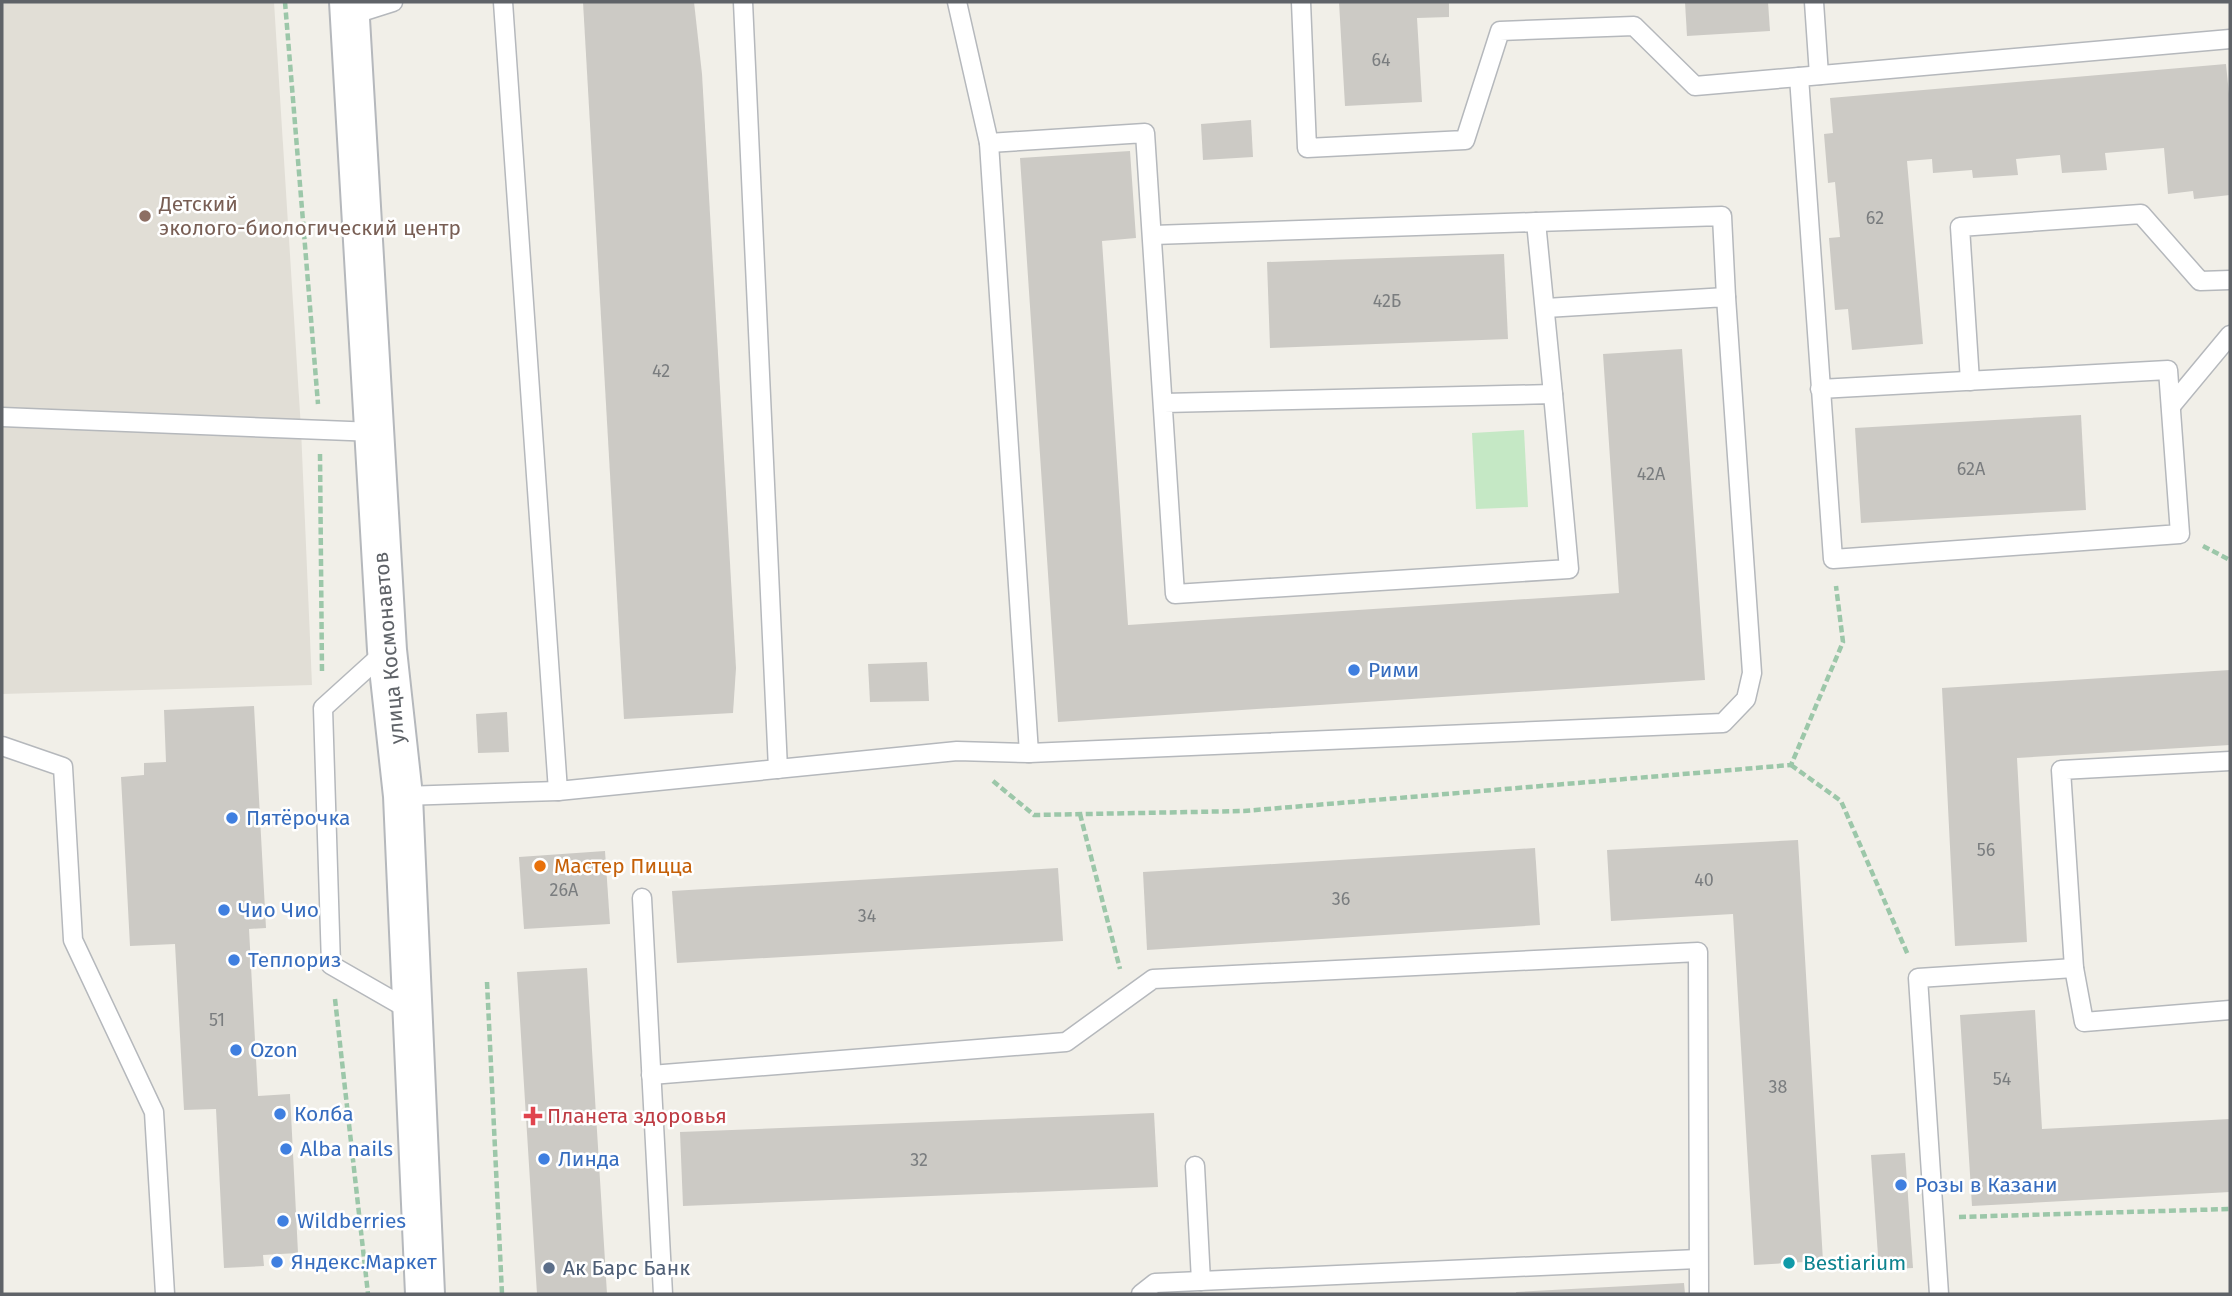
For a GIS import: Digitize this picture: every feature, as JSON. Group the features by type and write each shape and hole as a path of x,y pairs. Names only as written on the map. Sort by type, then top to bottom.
{"street":[{"name":"улица Космонавтов","path":"350,8 387,650 403,796 425,1294"}],"lane":[{"path":"350,8 393,2"},
{"path":"503,2 558,790"},
{"path":"743,2 778,769"},
{"path":"957,2 989,143 1029,753"},
{"path":"1301,2 1307,148 1465,140 1500,31 1634,26 1695,86 2230,39"},
{"path":"1814,2 1819,75"},
{"path":"1799,77 1820,389 1833,559 2180,534 2168,370 1820,389"},
{"path":"989,143 1145,133 1175,594 1569,569 1536,222"},
{"path":"1970,381 1960,227 2141,214 2200,281 2230,280"},
{"path":"403,796 558,790 957,751 1029,753 1723,723 1746,699 1752,673 1722,216 1153,235"},
{"path":"1545,308 1726,297"},
{"path":"2171,406 2230,335"},
{"path":"1164,403 1553,394"},
{"path":"2,417 375,432"},
{"path":"387,650 323,708 331,965 414,1013"},
{"path":"2,746 63,767 73,940 154,1112 165,1294"},
{"path":"2230,761 2061,771 2074,968 2084,1022 2230,1010"},
{"path":"642,898 663,1294"},
{"path":"651,1075 1066,1042 1153,979 1698,952 1699,1294"},
{"path":"1939,1294 1918,978 2074,968"},
{"path":"1195,1166 1201,1281"},
{"path":"1141,1294 1155,1283 1698,1259"}],"path":[{"path":"285,2 320,430 323,708"},
{"path":"1791,765 1843,642 1833,559"},
{"path":"957,751 1034,815 1244,811 1791,765 1841,801 1918,978"},
{"path":"1080,814 1128,997"},
{"path":"331,965 368,1294"},
{"path":"488,982 502,1294"},
{"path":"1934,1217 2230,1209"}],"shaded area":[{"name":"Детский эколого-биологический центр","path":"2,2 274,2 301,429 312,685 2,694"}],"green space":[{"path":"1524,430 1528,507 1476,509 1472,433"}],"building":[{"path":"583,2 694,2 702,74 736,668 733,713 624,719"},
{"path":"1339,2 1449,2 1449,17 1417,18 1422,102 1345,106"},
{"path":"1685,2 1768,2 1770,31 1687,36"},
{"path":"2226,64 2230,104 2230,195 2194,199 2193,191 2168,194 2164,148 2105,153 2107,170 2062,173 2060,155 2016,159 2018,175 1973,178 1972,170 1933,173 1932,159 1907,161 1923,344 1852,350 1848,309 1835,310 1829,238 1840,237 1835,182 1828,183 1824,134 1833,133 1830,98"},
{"path":"1251,120 1253,157 1203,160 1201,124"},
{"path":"1130,151 1136,238 1102,241 1128,625 1619,593 1603,354 1682,349 1705,680 1058,722 1020,158"},
{"path":"1504,254 1508,339 1270,348 1267,262"},
{"path":"2081,415 2086,510 1861,523 1855,428"},
{"path":"927,662 929,701 870,702 868,664"},
{"path":"2230,670 2230,745 2017,758 2027,942 1955,946 1942,688"},
{"path":"254,706 266,928 249,929 258,1096 290,1094 298,1253 263,1255 264,1266 224,1268 216,1109 184,1110 175,944 130,946 121,777 144,775 144,763 166,762 164,710"},
{"path":"507,712 509,752 478,753 476,714"},
{"path":"1798,840 1823,1261 1754,1265 1733,914 1611,921 1607,850"},
{"path":"1535,848 1540,925 1147,950 1143,872"},
{"path":"605,851 610,924 524,929 519,857"},
{"path":"1058,868 1063,941 677,963 672,891"},
{"path":"587,968 607,1294 537,1294 517,972"},
{"path":"2035,1010 2042,1129 2230,1119 2230,1192 1972,1206 1960,1015"},
{"path":"1154,1113 1158,1187 683,1206 680,1132"},
{"path":"1905,1153 1913,1268 1879,1270 1871,1155"},
{"path":"1684,1283 1685,1294 1516,1294 1516,1292"}],"place":[{"name":"Детский эколого-биологический центр","path":"145,216"},
{"name":"Рими","path":"1354,670"},
{"name":"Пятёрочка","path":"232,818"},
{"name":"Мастер Пицца","path":"540,866"},
{"name":"Чио Чио","path":"224,910"},
{"name":"Теплориз","path":"234,960"},
{"name":"Ozon","path":"236,1050"},
{"name":"Колба","path":"280,1114"},
{"name":"Планета здоровья","path":"533,1116"},
{"name":"Alba nails","path":"286,1149"},
{"name":"Линда","path":"544,1159"},
{"name":"Розы в Казани","path":"1901,1185"},
{"name":"Wildberries","path":"283,1221"},
{"name":"Яндекс.Маркет","path":"277,1262"},
{"name":"Bestiarium","path":"1789,1263"},
{"name":"Ак Барс Банк","path":"549,1268"}]}
